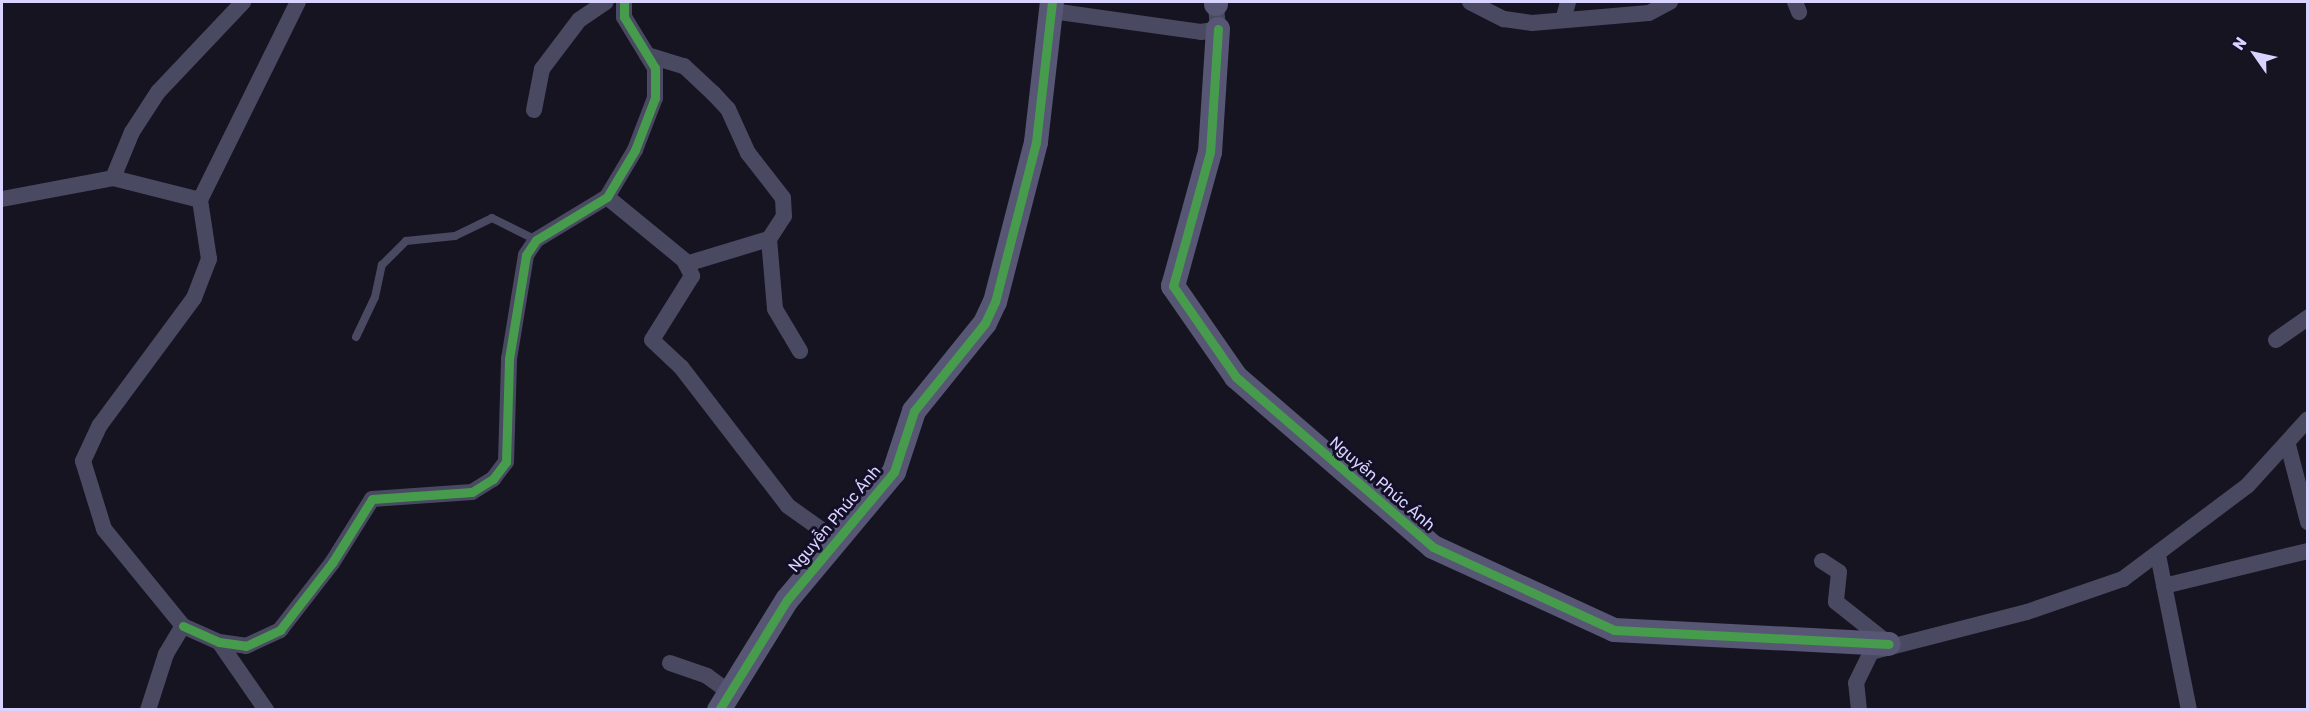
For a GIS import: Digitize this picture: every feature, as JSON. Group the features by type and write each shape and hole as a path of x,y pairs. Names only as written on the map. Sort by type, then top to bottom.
{"street":[{"path":"113,178 132,132 158,92 243,2"},
{"path":"298,2 200,200 209,259 194,298 100,425 83,461 104,529 183,626 219,642 246,646 280,630 321,579 372,499 390,493 472,492 493,479 506,462 514,313 526,255 536,240 607,197 635,150 655,98 655,68 624,17 624,2"},
{"path":"534,110 542,69 579,20 606,2"},
{"path":"1470,2 1518,22 1566,9 1648,13 1670,2"},
{"path":"1052,6 1201,32 1218,28 1216,3"},
{"name":"Nguyễn Phúc Ánh","path":"724,701 774,618 894,472 914,411 985,323 995,302 1036,142 1052,6"},
{"name":"Nguyễn Phúc Ánh","path":"1218,28 1210,152 1173,286 1236,376 1433,547 1614,630 1889,644"},
{"path":"647,55 684,66 728,109 748,153 783,198 783,216 769,239 775,309 800,351"},
{"path":"2,199 113,178 200,200"},
{"path":"607,197 686,264 692,276 652,340 681,367 788,506 837,541"},
{"path":"686,264 700,264 769,239"},
{"path":"2276,340 2307,318"},
{"path":"1859,710 1860,667 1871,652 1889,644 2086,594 2123,579 2158,555 2248,485 2288,445 2307,419"},
{"path":"2288,445 2307,522"},
{"path":"2164,586 2307,551"},
{"path":"2158,555 2189,710"},
{"path":"1822,561 1839,572 1836,602 1889,644"},
{"path":"148,710 166,654 183,626"},
{"path":"219,642 266,710"},
{"path":"670,663 707,676 724,701"}],"lane":[{"path":"356,337 375,297 382,265 406,241 455,236 492,218 536,240"}],"cycle path":[{"path":"183,626 219,642 246,646 280,630 332,563 372,499 472,492 493,479 506,462 509,359 526,255 536,240 607,197 635,150 655,98 655,68 624,17 624,2"},
{"path":"719,710 787,600 894,472 914,411 985,323 995,302 1036,142 1052,2"},
{"path":"1218,29 1210,152 1173,286 1236,377 1433,547 1614,630 1889,644"}]}
